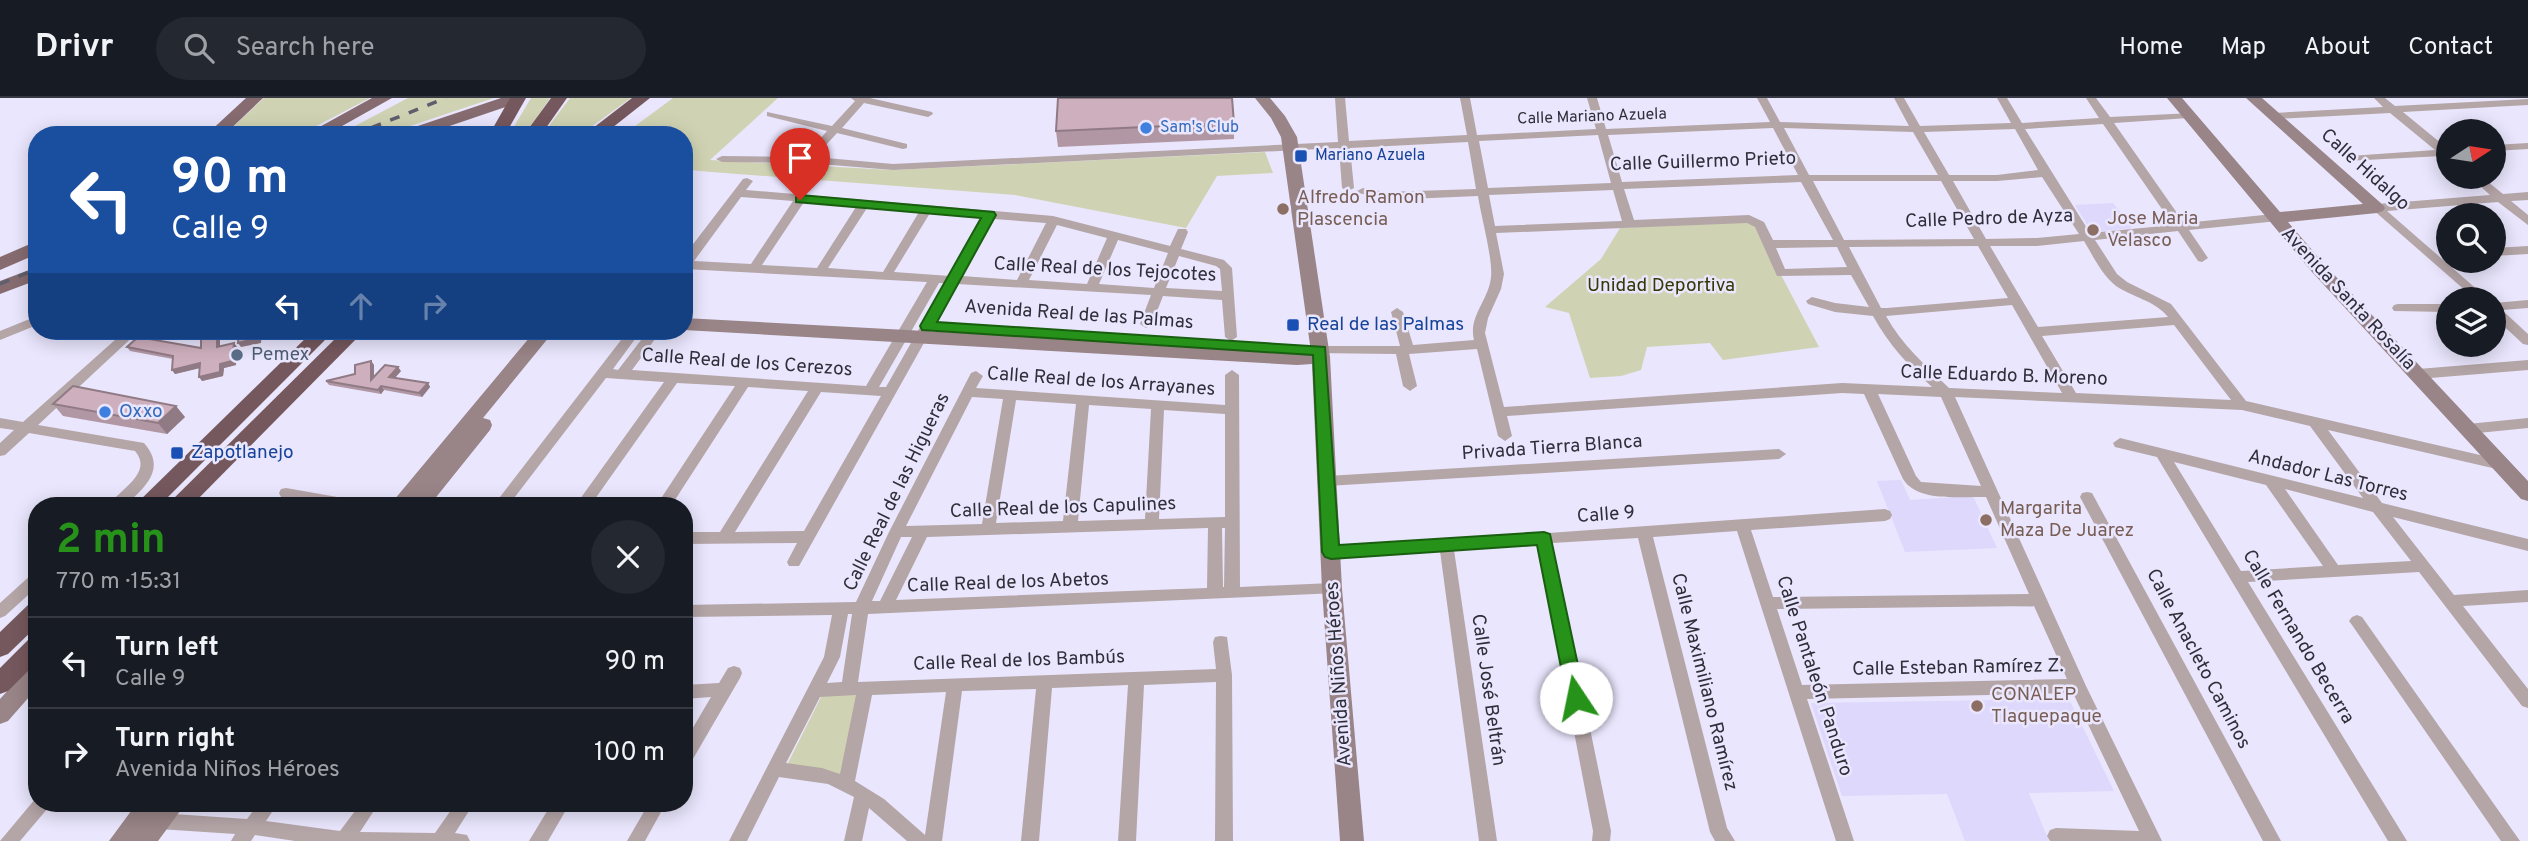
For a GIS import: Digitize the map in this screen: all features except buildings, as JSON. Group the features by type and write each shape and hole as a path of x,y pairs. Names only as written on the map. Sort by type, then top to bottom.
{"highway":[{"path":"501,126 517,98"},
{"path":"539,126 559,98"},
{"path":"604,126 642,98"},
{"path":"154,497 315,340"},
{"path":"186,497 346,340"},
{"path":"193,497 221,461"},
{"path":"0,628 28,615"},
{"path":"0,647 28,620"},
{"path":"0,684 28,655"}],"main road":[{"path":"224,126 255,98"},
{"path":"330,126 384,98"},
{"path":"433,126 517,98"},
{"path":"0,266 28,252"},
{"path":"0,266 28,257"},
{"path":"0,288 28,277"}],"street":[{"path":"807,160 860,98 928,114"},
{"name":"Avenida Niños Héroes","path":"1262,98 1285,125 1290,146 1321,354 1332,589 1352,841"},
{"path":"1340,98 1348,188"},
{"path":"1465,98 1498,281 1479,321 1482,344 1505,436"},
{"path":"1592,98 1629,224"},
{"path":"1762,98 1875,311 1903,352 1946,393 2078,686 2152,840 2056,836"},
{"path":"1899,98 2072,398"},
{"path":"2002,98 2045,173 2117,282 2166,307 2242,405"},
{"path":"2091,98 2202,258"},
{"name":"Avenida Santa Rosalía","path":"2175,98 2274,218 2528,494"},
{"name":"Calle Hidalgo","path":"2253,98 2468,287"},
{"path":"2379,98 2436,144"},
{"path":"2274,116 2512,100 2528,102"},
{"path":"2512,100 2528,113"},
{"path":"771,114 903,146"},
{"name":"Calle Mariano Azuela","path":"722,159 807,160 892,167 1343,143 1777,125 1917,129 2189,116"},
{"path":"2506,147 2528,146"},
{"path":"2350,159 2436,154"},
{"name":"Calle Guillermo Prieto","path":"1363,191 1385,196 1805,178 1997,178 2045,173"},
{"path":"693,254 747,181"},
{"path":"2489,189 2528,221"},
{"path":"739,193 1054,220 1225,265 1231,337"},
{"path":"2377,208 2528,196"},
{"path":"754,268 800,200"},
{"path":"820,272 863,205"},
{"name":"Calle Pedro de Ayza","path":"1768,244 2037,242 2377,208"},
{"path":"886,276 926,210"},
{"path":"870,391 953,280 990,215"},
{"path":"1021,284 1054,220"},
{"path":"1489,230 1754,220 1760,225 1781,273 1854,271"},
{"path":"1146,324 1182,232"},
{"path":"1091,288 1114,236"},
{"path":"2506,251 2528,250"},
{"name":"Calle Real de los Tejocotes","path":"693,265 1229,296"},
{"path":"794,562 890,392 935,279"},
{"path":"1812,301 1835,309 1875,311 2016,300"},
{"path":"2506,307 2528,304"},
{"path":"2398,309 2436,307"},
{"path":"1398,312 1410,386"},
{"name":"Avenida Real de las Palmas","path":"693,314 727,320 1297,359 1345,352 1482,344"},
{"name":"Avenida Real de las Palmas","path":"693,323 727,320"},
{"path":"2034,332 2177,320"},
{"path":"2506,320 2528,341"},
{"path":"0,336 28,324"},
{"path":"0,451 124,340"},
{"path":"407,497 537,340"},
{"path":"425,497 554,340"},
{"path":"507,497 628,340"},
{"path":"622,374 648,340"},
{"path":"2418,374 2528,365"},
{"name":"Calle Real de los Cerezos","path":"602,373 890,392"},
{"path":"1231,374 1233,593"},
{"name":"Calle Real de las Higueras","path":"846,785 857,688 861,608 896,532 975,376"},
{"path":"588,497 674,377"},
{"path":"669,497 745,382"},
{"path":"724,538 817,387"},
{"name":"Calle Eduardo B. Moreno","path":"1500,412 1842,388 2242,405 2501,466"},
{"path":"1870,390 1910,479 1916,486 1991,492"},
{"name":"Calle Real de los Arrayanes","path":"967,392 1231,410"},
{"path":"988,529 1010,395"},
{"path":"1070,527 1083,400"},
{"path":"1152,524 1158,405"},
{"path":"0,422 139,447 146,453 149,461 138,485 125,497"},
{"path":"2315,422 2422,566 2522,686 2528,701"},
{"path":"2468,429 2528,423"},
{"name":"Andador Las Torres","path":"2119,443 2528,545"},
{"name":"Privada Tierra Blanca","path":"1327,481 1779,454"},
{"name":"Calle Fernando Becerra","path":"2162,454 2398,841"},
{"path":"2271,481 2334,572"},
{"path":"285,493 296,497"},
{"name":"Calle Anacleto Caminos","path":"2087,498 2272,841"},
{"name":"Calle 9","path":"1331,552 1885,515"},
{"path":"1215,522 1215,594"},
{"name":"Calle Real de los Capulines","path":"896,532 1232,522"},
{"name":"Calle Pantaleón Panduro","path":"1742,525 1845,841"},
{"name":"Calle Maximiliano Ramírez","path":"1644,531 1719,832 1726,841"},
{"name":"Calle Real de las Higueras","path":"884,607 922,532"},
{"path":"693,538 808,537"},
{"path":"1544,538 1602,831 1601,841"},
{"name":"Calle José Beltrán","path":"1447,545 1488,841"},
{"path":"2237,577 2422,566"},
{"path":"0,612 28,586"},
{"name":"Calle Real de los Abetos","path":"693,611 841,609 1332,589"},
{"path":"2453,601 2528,596"},
{"path":"1768,603 2039,600"},
{"path":"738,841 832,657 841,609"},
{"path":"2357,621 2511,841"},
{"path":"1222,642 1224,841"},
{"path":"0,698 28,670"},
{"path":"693,743 734,673"},
{"name":"Calle Real de los Bambús","path":"815,690 1224,675"},
{"path":"1127,841 1136,678"},
{"path":"1031,841 1045,681"},
{"path":"0,714 28,684"},
{"path":"933,841 955,684"},
{"name":"Calle Esteban Ramírez Z.","path":"1797,692 2078,686"},
{"path":"693,692 724,690"},
{"path":"775,769 829,777 846,785 863,795 920,841"},
{"path":"853,841 863,795"},
{"path":"9,841 34,812"},
{"path":"121,841 158,812"},
{"path":"143,841 160,812"},
{"path":"177,812 252,827 344,840 461,841"},
{"path":"240,841 263,812"},
{"path":"344,840 364,812"},
{"path":"440,840 460,812"},
{"path":"538,841 556,812"},
{"path":"636,841 653,812"}],"shaded area":[{"path":"2113,203 2132,228 2092,232 2075,205"},
{"path":"1901,480 1910,500 1973,496 1997,548 1905,552 1877,481"},
{"path":"2069,699 2114,791 2029,793 2049,841 1965,841 1947,794 1842,796 1811,703"}],"green space":[{"path":"264,98 370,98 316,126 234,126"},
{"path":"408,98 494,98 410,126 355,126"},
{"path":"531,98 550,98 531,126 514,126"},
{"path":"570,98 631,98 592,126 549,126"},
{"path":"673,98 778,98 710,160 892,170 1265,152 1273,173 1217,176 1186,228 1015,195 693,170 693,126 635,126"},
{"name":"Unidad Deportiva","path":"1752,220 1819,347 1723,360 1710,343 1647,347 1641,370 1621,376 1590,378 1569,313 1545,307 1601,259 1620,228"},
{"path":"845,692 860,693 844,779 786,767 821,697"}],"railway":[{"path":"376,126 446,98"},
{"path":"0,284 28,273"}],"place":[{"name":"Sam's Club","path":"1146,128"},
{"name":"Mariano Azuela","path":"1301,156"},
{"name":"Alfredo Ramon Plascencia","path":"1283,209"},
{"name":"Jose Maria Velasco","path":"2093,230"},
{"name":"Real de las Palmas","path":"1293,325"},
{"name":"Pemex","path":"237,355"},
{"name":"Oxxo","path":"105,412"},
{"name":"Zapotlanejo","path":"177,453"},
{"name":"Margarita Maza De Juarez","path":"1986,520"},
{"name":"CONALEP Tlaquepaque","path":"1977,706"}],"route":[{"path":"800,200 990,215 927,326 1320,350 1331,552 1544,538 1576,698"}]}
